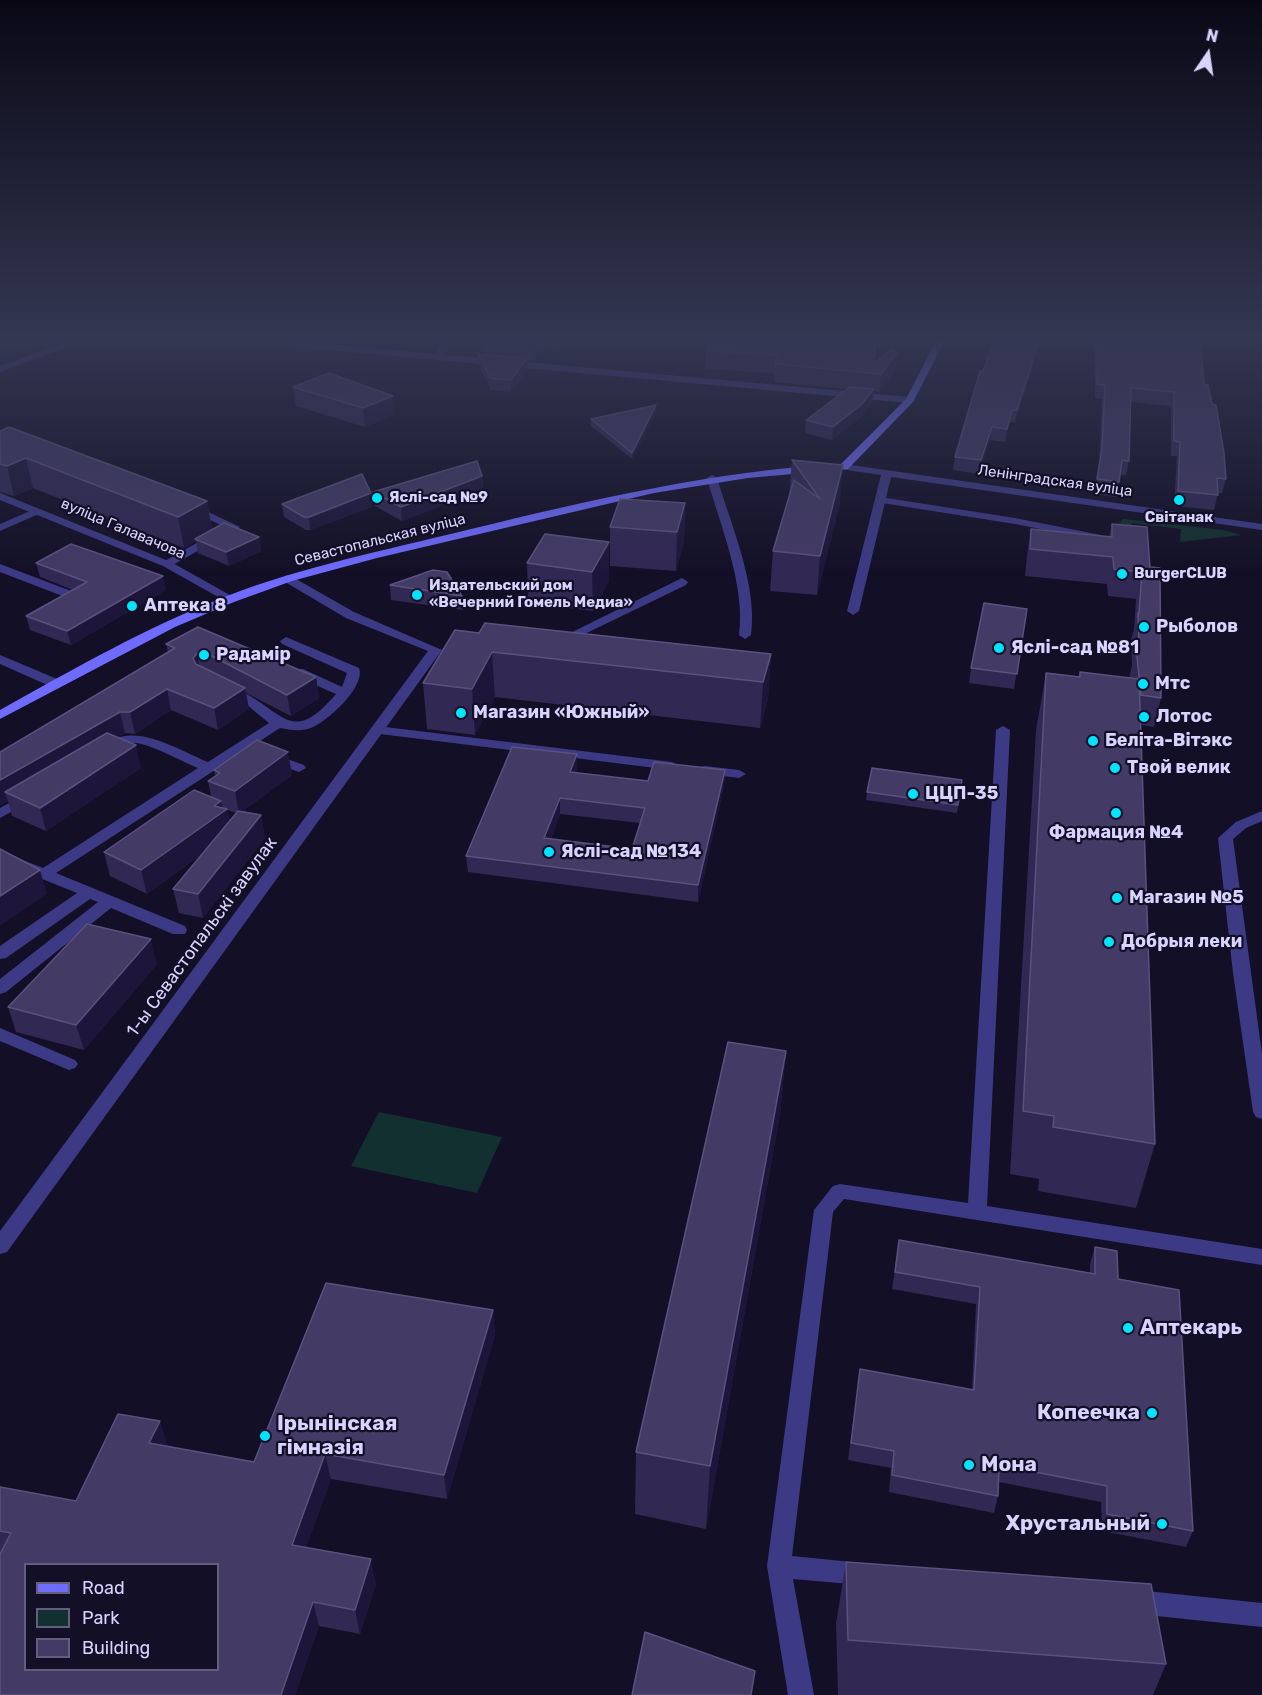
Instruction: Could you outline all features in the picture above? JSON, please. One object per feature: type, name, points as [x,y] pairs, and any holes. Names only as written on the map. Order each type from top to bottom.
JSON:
[{"type":"street","points":[[844,467],[894,416]]},
{"type":"street","name":"Ленінградская вуліца","points":[[844,467],[1262,527]]},
{"type":"street","name":"Севастопальская вуліца","points":[[0,715],[131,645],[231,599],[289,579],[642,491],[712,478],[789,468],[844,467]]},
{"type":"street","points":[[853,611],[887,472]]},
{"type":"street","points":[[712,478],[743,593],[748,618],[745,635]]},
{"type":"street","name":"вуліца Галавачова","points":[[0,496],[168,564],[231,599]]},
{"type":"street","points":[[880,500],[1015,521],[1114,541]]},
{"type":"street","points":[[168,564],[234,527],[184,505]]},
{"type":"street","points":[[2,527],[37,511]]},
{"type":"street","points":[[0,568],[75,597],[54,608]]},
{"type":"street","name":"1-ы Севастопальскі завулак","points":[[0,1246],[377,730],[441,651],[350,615],[289,579]]},
{"type":"street","points":[[550,649],[558,642],[682,582]]},
{"type":"street","points":[[215,684],[252,702],[279,723],[295,727],[317,720],[345,693],[355,676],[354,671],[286,641]]},
{"type":"street","points":[[0,659],[57,684]]},
{"type":"street","points":[[285,665],[345,693]]},
{"type":"street","points":[[44,874],[279,723]]},
{"type":"street","points":[[377,730],[739,774]]},
{"type":"street","points":[[977,1212],[1003,730]]},
{"type":"street","points":[[99,754],[119,742],[142,740],[208,768]]},
{"type":"street","points":[[242,746],[298,768]]},
{"type":"street","points":[[0,814],[40,790]]},
{"type":"street","points":[[168,794],[188,801]]},
{"type":"street","points":[[1262,815],[1241,825],[1225,838],[1241,973],[1262,1112]]},
{"type":"street","points":[[0,856],[178,930]]},
{"type":"street","points":[[0,954],[87,892]]},
{"type":"street","points":[[0,988],[110,901]]},
{"type":"street","points":[[0,1034],[69,1064]]},
{"type":"street","points":[[801,1695],[779,1566],[824,1210],[840,1191],[1262,1257]]},
{"type":"street","points":[[779,1566],[885,1577]]},
{"type":"street","points":[[1120,1600],[1262,1615]]},
{"type":"green space","points":[[1123,519],[1223,530],[1241,535],[1180,542],[1181,529],[1132,523],[1130,527],[1120,526],[1119,523]]},
{"type":"green space","points":[[379,1112],[502,1137],[477,1193],[351,1166]]},
{"type":"building","points":[[604,416],[650,416],[632,453],[591,419]]},
{"type":"building","points":[[811,416],[847,416],[833,427],[806,420]]},
{"type":"building","points":[[967,416],[1010,416],[1007,429],[992,427],[981,460],[955,457]]},
{"type":"building","points":[[1104,416],[1130,416],[1129,461],[1122,460],[1119,482],[1097,479]]},
{"type":"building","points":[[1174,416],[1218,416],[1226,479],[1217,478],[1218,495],[1178,491],[1180,442],[1174,441]]},
{"type":"building","points":[[9,427],[207,501],[178,517],[26,458],[7,466],[0,464],[0,431]]},
{"type":"building","points":[[792,460],[843,465],[820,556],[773,551],[794,480],[820,499]]},
{"type":"building","points":[[477,461],[482,476],[401,507],[373,492]]},
{"type":"building","points":[[362,474],[371,493],[309,517],[304,517],[282,504]]},
{"type":"building","points":[[620,499],[685,503],[677,532],[610,527]]},
{"type":"building","points":[[224,523],[259,537],[226,552],[195,539]]},
{"type":"building","points":[[1112,524],[1147,527],[1150,567],[1160,568],[1161,698],[1141,695],[1135,654],[1139,645],[1138,613],[1142,572],[1114,569],[1113,557],[1030,549],[1031,529],[1112,537]]},
{"type":"building","points":[[545,534],[609,542],[592,572],[527,563]]},
{"type":"building","points":[[71,544],[163,576],[67,631],[26,616],[87,582],[36,563]]},
{"type":"building","points":[[433,570],[447,572],[462,596],[390,585]]},
{"type":"building","name":"Яслі-сад №81","points":[[984,603],[1027,609],[1017,674],[971,668]]},
{"type":"building","points":[[485,623],[771,654],[763,682],[492,652],[472,689],[423,683],[455,630],[479,633]]},
{"type":"building","points":[[198,627],[316,677],[287,695],[208,654],[197,654],[193,658],[196,664],[245,688],[214,708],[167,689],[130,712],[120,712],[0,780],[0,752],[175,648],[166,644]]},
{"type":"building","points":[[1080,672],[1139,679],[1155,1144],[1053,1127],[1054,1116],[1023,1111],[1046,673],[1080,677]]},
{"type":"building","points":[[107,733],[136,745],[40,808],[5,792]]},
{"type":"building","points":[[257,740],[288,752],[235,791],[208,781],[220,773],[214,770]]},
{"type":"building","points":[[512,747],[577,754],[570,772],[648,781],[654,762],[725,770],[698,885],[466,856]],"holes":[[[560,798],[645,808],[632,849],[544,838]]]},
{"type":"building","name":"ЦЦП-35","points":[[872,768],[962,780],[958,805],[867,792]]},
{"type":"building","points":[[194,790],[221,801],[214,806],[227,809],[141,870],[104,852]]},
{"type":"building","points":[[238,811],[261,815],[198,894],[173,889]]},
{"type":"building","points":[[0,849],[40,870],[0,896]]},
{"type":"building","points":[[87,924],[151,939],[76,1025],[8,1007]]},
{"type":"building","points":[[728,1042],[786,1051],[710,1466],[636,1452]]},
{"type":"building","points":[[899,1240],[1095,1274],[1095,1247],[1117,1251],[1118,1279],[1179,1290],[1193,1531],[1107,1514],[1107,1486],[999,1465],[998,1496],[892,1475],[894,1451],[851,1443],[860,1369],[974,1390],[980,1287],[895,1272]]},
{"type":"building","name":"Ірынінская гімназія","points":[[326,1283],[493,1310],[444,1475],[325,1454],[292,1545],[371,1559],[355,1610],[313,1602],[281,1695],[0,1695],[0,1554],[11,1533],[0,1531],[0,1487],[76,1501],[118,1414],[160,1421],[149,1443],[254,1462]]},
{"type":"building","points":[[846,1562],[1151,1584],[1166,1664],[848,1640]]},
{"type":"building","points":[[645,1632],[755,1671],[751,1695],[632,1695]]},
{"type":"place","name":"Яслі-сад №9","points":[[377,498]]},
{"type":"place","name":"Світанак","points":[[1179,500]]},
{"type":"place","name":"BurgerCLUB","points":[[1122,574]]},
{"type":"place","name":"Издательский дом «Вечерний Гомель Медиа»","points":[[417,595]]},
{"type":"place","name":"Аптека 8","points":[[132,606]]},
{"type":"place","name":"Рыболов","points":[[1144,627]]},
{"type":"place","name":"Яслі-сад №81","points":[[999,648]]},
{"type":"place","name":"Радамір","points":[[204,655]]},
{"type":"place","name":"Мтс","points":[[1143,684]]},
{"type":"place","name":"Магазин «Южный»","points":[[461,713]]},
{"type":"place","name":"Лотос","points":[[1144,717]]},
{"type":"place","name":"Беліта-Вітэкс","points":[[1093,741]]},
{"type":"place","name":"Твой велик","points":[[1115,768]]},
{"type":"place","name":"ЦЦП-35","points":[[913,794]]},
{"type":"place","name":"Фармация №4","points":[[1116,813]]},
{"type":"place","name":"Яслі-сад №134","points":[[549,852]]},
{"type":"place","name":"Магазин №5","points":[[1117,898]]},
{"type":"place","name":"Добрыя леки","points":[[1109,942]]},
{"type":"place","name":"Аптекарь","points":[[1128,1328]]},
{"type":"place","name":"Копеечка","points":[[1152,1413]]},
{"type":"place","name":"Ірынінская гімназія","points":[[265,1436]]},
{"type":"place","name":"Мона","points":[[969,1465]]},
{"type":"place","name":"Хрустальный","points":[[1162,1524]]}]
